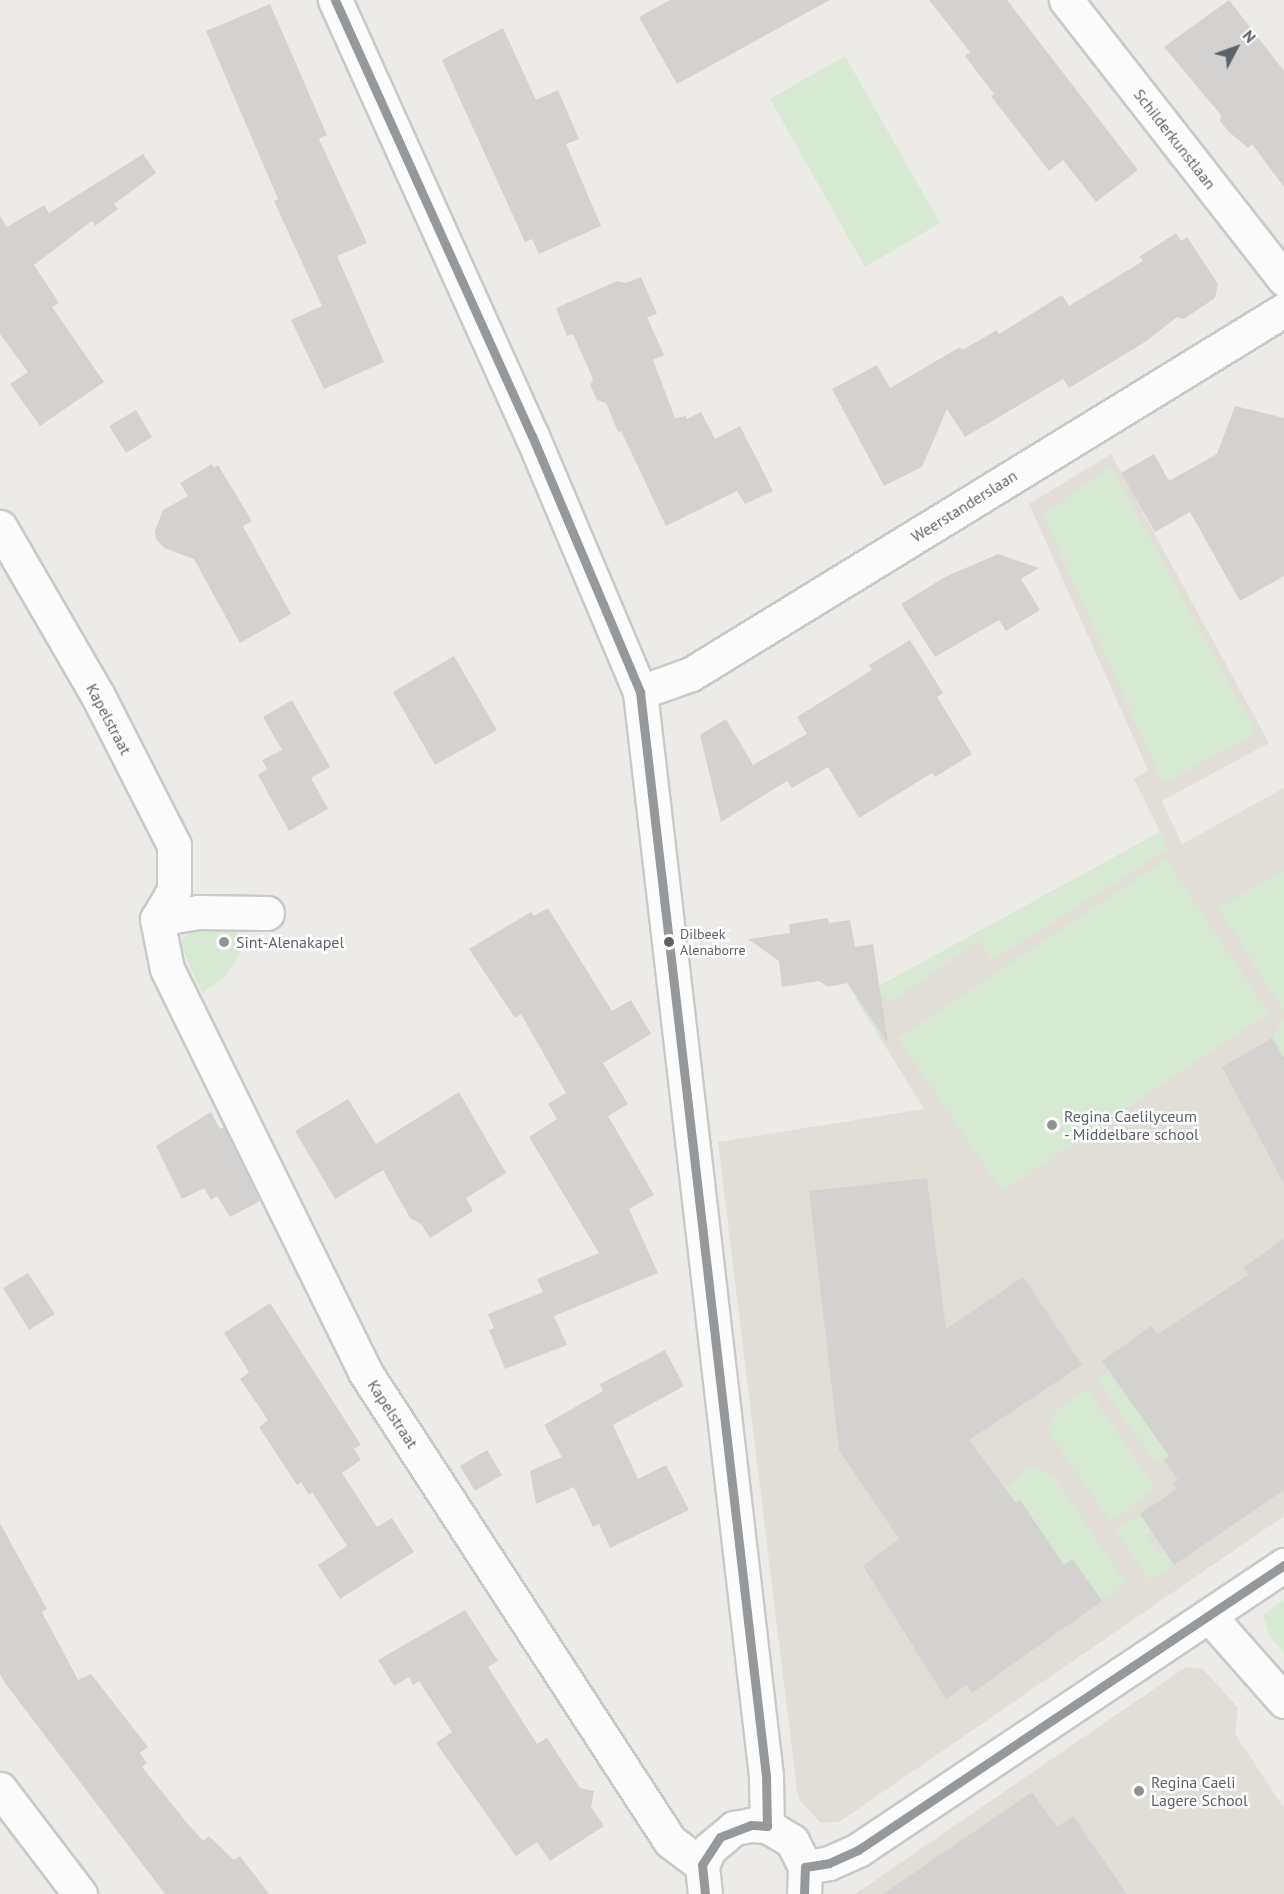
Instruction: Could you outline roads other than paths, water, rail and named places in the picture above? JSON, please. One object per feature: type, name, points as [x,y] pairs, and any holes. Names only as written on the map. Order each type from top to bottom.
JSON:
[{"type":"street","points":[[336,0],[532,436],[640,692],[766,1776],[767,1826]]},
{"type":"street","name":"Schilderkunstlaan","points":[[1066,0],[1284,279]]},
{"type":"street","name":"Weerstanderslaan","points":[[640,692],[691,674],[1284,310]]},
{"type":"street","name":"Kapelstraat","points":[[0,527],[97,694],[174,844],[174,890],[157,920],[167,969],[365,1372],[670,1841],[704,1879]]},
{"type":"street","points":[[157,920],[198,912],[267,914]]},
{"type":"street","points":[[704,1879],[709,1849],[734,1828],[767,1826],[792,1841],[805,1881],[829,1863],[858,1850],[1210,1617],[1284,1565]]},
{"type":"street","points":[[1210,1617],[1284,1701]]},
{"type":"street","points":[[0,1789],[80,1894]]},
{"type":"place","name":"Sint-Alenakapel","points":[[224,942]]},
{"type":"place","name":"Dilbeek Alenaborre","points":[[669,942]]},
{"type":"place","name":"Regina Caelilyceum - Middelbare school","points":[[1052,1125]]},
{"type":"place","name":"Regina Caeli Lagere School","points":[[1139,1791]]}]
